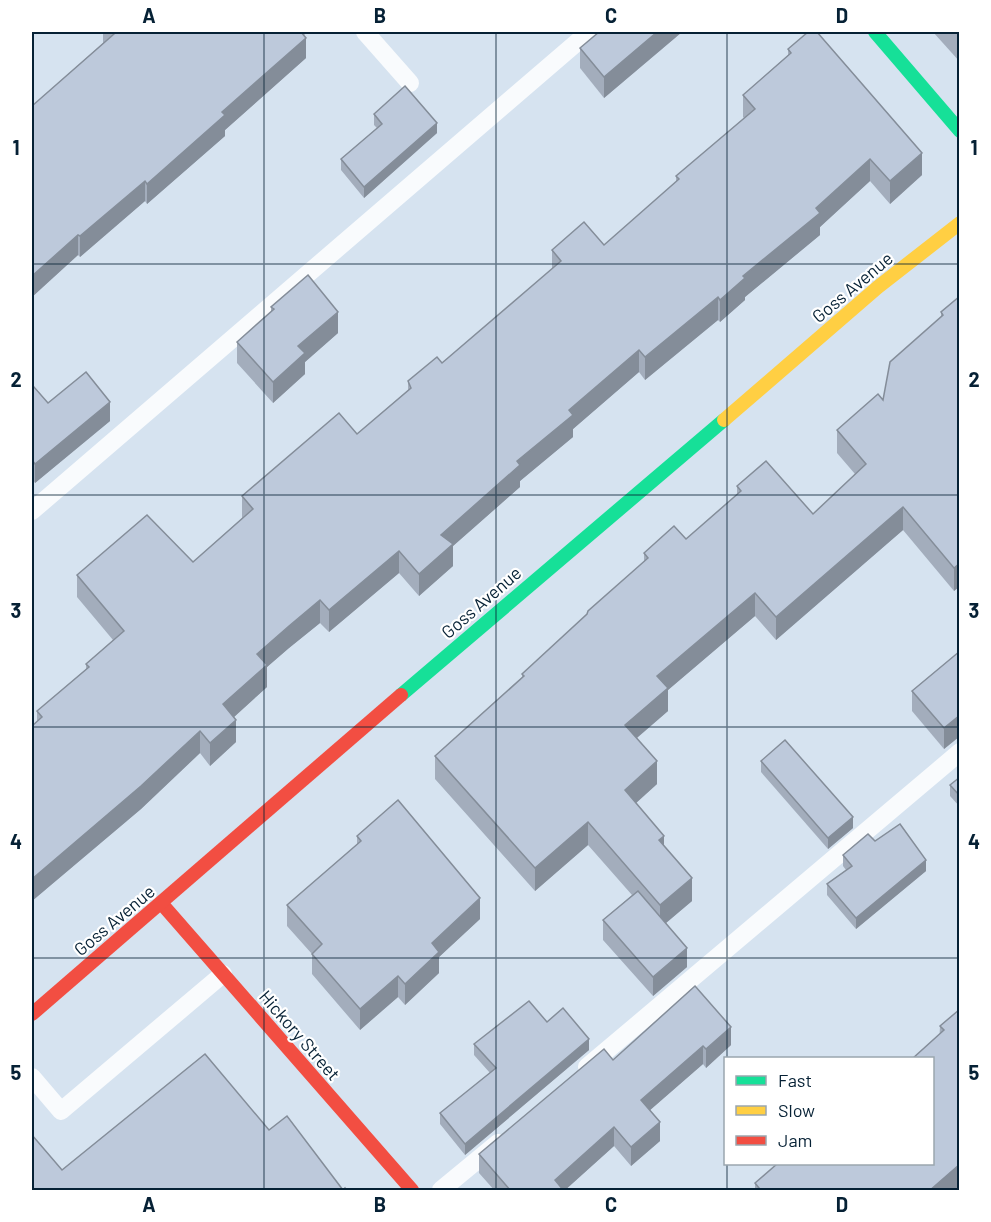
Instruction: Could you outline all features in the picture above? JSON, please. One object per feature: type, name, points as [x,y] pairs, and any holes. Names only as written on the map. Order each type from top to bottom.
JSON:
[{"type":"main road","points":[[875,32],[960,130]]},
{"type":"main road","name":"Goss Avenue","points":[[32,1014],[162,904],[603,520],[878,287],[960,223]]},
{"type":"main road","name":"Hickory Street","points":[[162,904],[412,1191]]},
{"type":"lane","points":[[365,32],[410,83]]},
{"type":"lane","points":[[32,511],[588,32]]},
{"type":"lane","points":[[569,1082],[960,752]]},
{"type":"lane","points":[[32,1077],[61,1111],[223,974]]},
{"type":"lane","points":[[441,1191],[514,1129]]},
{"type":"building","points":[[112,32],[301,32],[306,38],[222,112],[225,115],[147,184],[145,181],[32,276],[32,106],[114,34]]},
{"type":"building","points":[[599,32],[657,32],[604,77],[580,48]]},
{"type":"building","points":[[808,32],[817,32],[922,153],[890,181],[870,159],[816,208],[820,213],[743,276],[745,278],[720,300],[718,297],[645,357],[639,350],[569,410],[573,415],[517,461],[520,465],[441,535],[453,544],[419,574],[399,551],[329,610],[320,600],[257,654],[267,665],[223,704],[236,720],[210,743],[200,731],[141,786],[32,879],[32,726],[42,717],[37,711],[89,667],[86,664],[124,631],[77,575],[147,515],[193,562],[253,509],[242,496],[339,413],[357,434],[411,388],[408,381],[437,357],[442,363],[561,261],[552,250],[584,222],[604,245],[679,179],[676,176],[755,109],[743,95],[791,53],[788,49]]},
{"type":"building","points":[[405,86],[437,123],[364,187],[341,159],[382,124],[374,114]]},
{"type":"building","points":[[308,275],[338,312],[298,346],[305,353],[273,382],[237,342],[274,309],[271,307]]},
{"type":"building","points":[[960,296],[960,563],[954,568],[903,507],[776,617],[755,593],[657,676],[668,688],[625,725],[657,761],[625,790],[664,836],[659,840],[692,878],[660,905],[588,822],[535,868],[435,756],[524,676],[522,674],[588,611],[648,558],[644,553],[674,526],[686,539],[741,491],[737,486],[766,461],[813,514],[866,464],[837,430],[878,394],[883,400],[890,362],[943,315],[941,312]]},
{"type":"building","points":[[86,372],[110,402],[35,464],[32,460],[32,389],[34,387],[48,403]]},
{"type":"building","points":[[960,651],[960,715],[944,728],[912,691]]},
{"type":"building","points":[[785,740],[853,817],[828,838],[761,761]]},
{"type":"building","points":[[960,777],[960,796],[950,785]]},
{"type":"building","points":[[398,800],[480,898],[432,943],[439,952],[405,984],[398,976],[360,1009],[312,954],[322,944],[287,905],[361,841],[357,836]]},
{"type":"building","points":[[900,824],[926,860],[856,918],[827,884],[852,866],[843,855],[868,834],[875,841]]},
{"type":"building","points":[[638,891],[687,948],[653,977],[603,920]]},
{"type":"building","points":[[695,986],[731,1027],[706,1049],[703,1046],[641,1100],[660,1122],[631,1147],[614,1127],[555,1180],[564,1191],[511,1191],[479,1154],[604,1049],[613,1060]]},
{"type":"building","points":[[529,1001],[547,1022],[563,1008],[589,1039],[465,1144],[440,1113],[496,1068],[474,1044]]},
{"type":"building","points":[[960,1009],[960,1164],[929,1191],[756,1191],[759,1188],[755,1183],[776,1165],[934,1165],[934,1057],[914,1057],[944,1030],[940,1026]]},
{"type":"building","points":[[205,1054],[269,1130],[287,1116],[343,1190],[345,1188],[347,1191],[32,1191],[32,1135],[62,1170]]},
{"type":"traffic: fast","points":[[875,32],[960,131]]},
{"type":"traffic: fast","points":[[401,695],[724,420]]},
{"type":"traffic: slow","points":[[724,420],[878,287],[960,223]]},
{"type":"traffic: jam","points":[[32,1014],[401,695]]},
{"type":"traffic: jam","points":[[162,904],[412,1190]]}]
